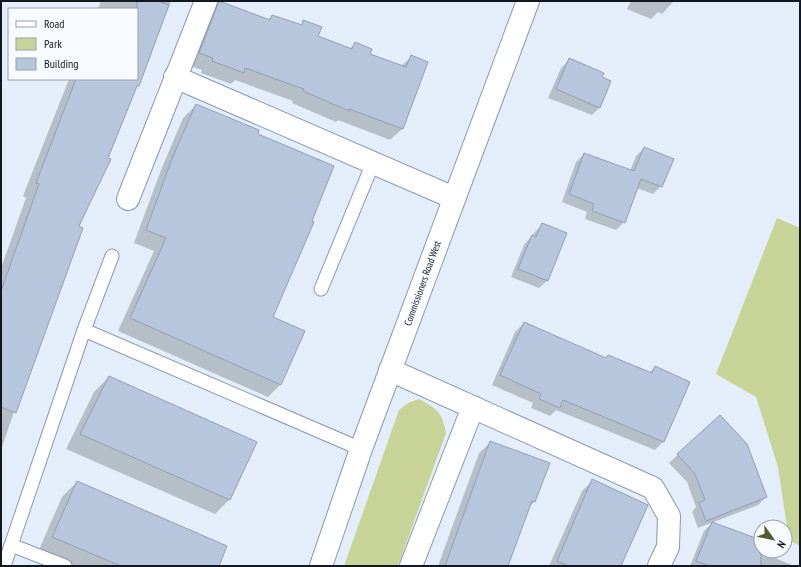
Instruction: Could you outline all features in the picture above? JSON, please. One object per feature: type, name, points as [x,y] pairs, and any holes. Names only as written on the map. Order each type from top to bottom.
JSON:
[{"type":"street","points":[[128,199],[206,1]]},
{"type":"street","name":"Commissioners Road West","points":[[321,566],[360,449],[528,1]]},
{"type":"street","points":[[175,77],[454,198]]},
{"type":"street","points":[[390,370],[653,488],[669,516],[668,547],[660,566]]},
{"type":"street","points":[[411,566],[473,407]]},
{"type":"lane","points":[[321,289],[373,164]]},
{"type":"lane","points":[[4,566],[84,330],[112,256]]},
{"type":"lane","points":[[84,330],[360,449]]},
{"type":"lane","points":[[11,545],[65,566]]},
{"type":"green space","points":[[777,218],[800,228],[800,546],[793,542],[793,519],[786,519],[778,467],[756,397],[716,374]]},
{"type":"green space","points":[[419,399],[438,412],[443,420],[446,433],[398,566],[344,566],[399,410],[408,403]]},
{"type":"building","points":[[137,1],[158,1],[169,5],[139,86],[137,86],[108,158],[111,159],[79,226],[83,228],[16,413],[1,407],[1,291],[39,184],[36,183],[76,80],[138,80]]},
{"type":"building","points":[[219,1],[270,20],[272,15],[302,25],[303,20],[322,27],[318,36],[352,49],[355,42],[372,49],[370,54],[406,67],[411,55],[428,62],[403,129],[349,109],[349,111],[303,91],[304,89],[245,68],[244,73],[212,61],[213,58],[199,53]]},
{"type":"building","points":[[569,58],[604,73],[602,77],[611,81],[600,108],[556,89]]},
{"type":"building","points":[[196,104],[259,130],[258,134],[334,166],[312,221],[314,222],[273,317],[305,331],[281,385],[130,318],[166,238],[146,230],[173,156]]},
{"type":"building","points":[[644,147],[674,159],[662,187],[641,179],[625,223],[592,211],[594,204],[569,194],[584,153],[634,171]]},
{"type":"building","points":[[542,223],[567,233],[548,281],[518,269],[532,235],[536,237]]},
{"type":"building","points":[[524,322],[606,358],[608,355],[652,373],[655,366],[690,382],[664,442],[563,400],[560,408],[539,399],[541,394],[500,375]]},
{"type":"building","points":[[109,376],[257,442],[230,500],[80,434]]},
{"type":"building","points":[[720,415],[747,444],[767,497],[706,521],[699,503],[705,500],[695,474],[677,454]]},
{"type":"building","points":[[490,441],[550,463],[535,502],[532,501],[508,566],[445,566]]},
{"type":"building","points":[[592,479],[648,505],[621,566],[568,566],[557,561]]},
{"type":"building","points":[[77,481],[227,546],[219,566],[121,566],[52,537]]},
{"type":"building","points":[[712,522],[753,537],[753,559],[761,559],[761,566],[710,566],[696,561]]}]
